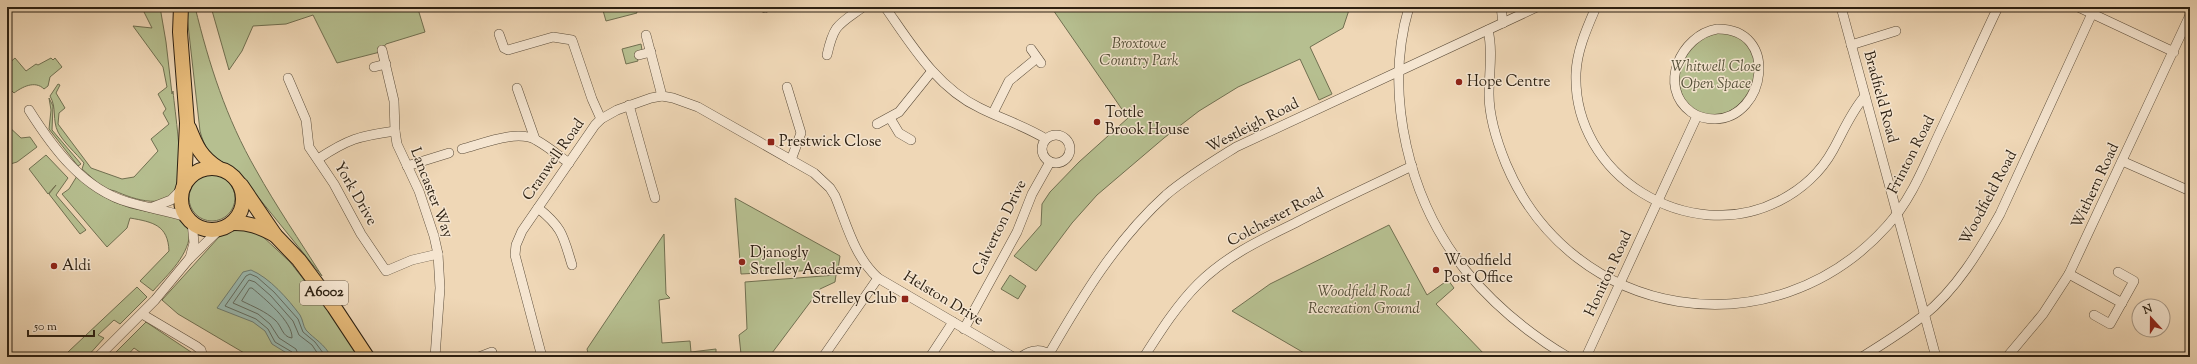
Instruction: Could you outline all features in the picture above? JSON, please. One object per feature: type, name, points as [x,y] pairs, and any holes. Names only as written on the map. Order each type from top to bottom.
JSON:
[{"type":"main road","name":"A6002","points":[[173,7],[180,32]]},
{"type":"main road","name":"A6002","points":[[180,7],[180,32],[187,123],[182,205],[190,220],[205,229],[244,223],[259,227],[275,235]]},
{"type":"main road","name":"A6002","points":[[187,123],[198,150],[206,160],[218,168],[230,172],[241,185],[275,235],[303,266],[334,307],[366,357]]},
{"type":"main road","points":[[183,188],[190,176],[198,171],[210,167],[218,168]]},
{"type":"main road","points":[[226,226],[238,217],[243,203],[241,185]]},
{"type":"street","points":[[827,55],[830,38],[836,26],[862,7]]},
{"type":"street","points":[[885,7],[932,71],[963,98],[1046,138],[1059,135],[1066,140],[1070,148],[1067,157],[1064,160],[1057,163],[1050,162],[1042,151],[1046,138]]},
{"type":"street","points":[[1408,7],[1399,72],[1402,116],[1412,166],[1433,218],[1466,271],[1508,314],[1540,340],[1568,357]]},
{"type":"street","points":[[1501,7],[1503,23]]},
{"type":"street","name":"Westleigh Road","points":[[1050,356],[1082,297],[1117,247],[1166,195],[1209,164],[1236,147],[1537,7]]},
{"type":"street","points":[[1596,7],[1580,50],[1576,73],[1577,93],[1582,115],[1596,147],[1610,167],[1639,193],[1658,203],[1687,212],[1712,216],[1744,214],[1778,202],[1803,185],[1823,165],[1857,105],[1865,96]]},
{"type":"street","name":"Bradfield Road","points":[[1841,7],[1936,357]]},
{"type":"street","name":"Frinton Road","points":[[1488,30],[1491,112],[1501,152],[1515,183],[1531,209],[1563,246],[1586,265],[1620,284],[1663,299],[1698,305],[1738,304],[1778,296],[1819,280],[1850,260],[1889,225],[1918,180],[1998,7]]},
{"type":"street","points":[[2078,7],[2094,10],[2174,52]]},
{"type":"street","name":"Woodfield Road","points":[[1862,357],[1925,315],[1956,282],[1986,240],[2000,214],[2094,10]]},
{"type":"street","name":"Withern Road","points":[[2007,357],[2043,314],[2069,274],[2190,15]]},
{"type":"street","points":[[1728,29],[1737,31],[1751,42],[1756,49],[1760,70],[1753,92],[1744,106],[1730,117],[1710,119],[1697,116],[1683,103],[1677,94],[1675,80],[1679,60],[1690,42],[1707,30],[1728,29]]},
{"type":"street","points":[[1851,45],[1896,31]]},
{"type":"street","points":[[499,34],[504,48],[508,50],[554,36],[572,40],[592,99],[601,119]]},
{"type":"street","points":[[646,35],[662,96]]},
{"type":"street","points":[[993,113],[1009,81],[1039,60],[1031,48]]},
{"type":"street","name":"Lancaster Way","points":[[382,50],[394,101],[394,131],[397,144],[426,213],[438,254],[440,288],[435,357]]},
{"type":"street","points":[[639,55],[651,52]]},
{"type":"street","points":[[374,67],[386,64]]},
{"type":"street","points":[[877,124],[890,118],[910,100],[918,86],[932,71]]},
{"type":"street","name":"York Drive","points":[[288,78],[306,120],[310,147],[361,234],[386,270],[412,260],[438,254]]},
{"type":"street","points":[[518,88],[535,139]]},
{"type":"street","points":[[787,94],[801,133],[791,160]]},
{"type":"street","name":"Cranwell Road","points":[[542,357],[515,255],[516,245],[522,231],[601,119],[629,105],[662,96],[686,102],[702,109],[814,173],[830,188],[862,261]]},
{"type":"street","points":[[629,105],[655,198]]},
{"type":"street","points":[[29,110],[50,142],[65,160],[90,183],[123,200],[153,207],[190,220],[194,242],[189,259]]},
{"type":"street","name":"Honiton Road","points":[[1586,357],[1697,116]]},
{"type":"street","points":[[890,118],[899,133],[911,140]]},
{"type":"street","points":[[318,159],[353,138],[394,131]]},
{"type":"street","points":[[462,149],[505,138],[526,136],[535,139],[569,163]]},
{"type":"street","points":[[407,166],[449,153]]},
{"type":"street","points":[[2122,161],[2190,191]]},
{"type":"street","name":"Calverton Drive","points":[[964,329],[1017,232],[1030,199],[1050,162]]},
{"type":"street","name":"Colchester Road","points":[[1144,357],[1178,307],[1198,284],[1228,259],[1246,247],[1412,166]]},
{"type":"street","points":[[153,207],[171,200],[183,188]]},
{"type":"street","points":[[538,208],[553,220],[563,234],[572,265]]},
{"type":"street","points":[[98,357],[142,314],[189,259],[226,226]]},
{"type":"street","name":"Helston Drive","points":[[862,261],[878,278],[1012,357]]},
{"type":"street","points":[[2094,315],[2110,324],[2122,303],[2134,281],[2118,272]]},
{"type":"street","points":[[2069,274],[2122,303]]},
{"type":"street","points":[[823,357],[878,278]]},
{"type":"street","points":[[142,314],[196,346],[201,350],[203,357]]},
{"type":"street","points":[[930,357],[953,322]]},
{"type":"street","points":[[1022,357],[1035,350],[1050,356]]},
{"type":"street","points":[[479,357],[492,352]]},
{"type":"green space","points":[[147,7],[160,7],[172,94],[173,91],[180,163],[178,183],[174,192],[168,198],[160,201],[141,200],[104,188],[82,169],[84,163],[67,144],[56,128],[53,105],[50,96],[58,84],[60,85],[56,93],[65,108],[59,113],[58,124],[91,168],[122,179],[134,177],[158,151],[151,139],[169,124],[163,113],[166,109],[158,94],[167,87],[163,67],[133,26],[152,28],[144,12]]},
{"type":"green space","points":[[186,7],[195,7],[206,49],[227,111],[245,150],[272,197],[322,276],[241,176],[211,154],[203,141],[200,131]]},
{"type":"green space","points":[[211,7],[432,7],[418,9],[425,32],[386,44],[380,52],[337,63],[313,15],[286,24],[253,26],[242,51],[229,70]]},
{"type":"green space","points":[[602,7],[635,7],[637,13],[606,21]]},
{"type":"green space","name":"Broxtowe Country Park","points":[[1051,7],[1350,7],[1343,28],[1310,47],[1332,94],[1319,100],[1300,59],[1238,87],[1199,111],[1164,138],[1097,195],[1072,223],[1036,271],[1014,256],[1041,225],[1042,204],[1050,192],[1079,162],[1128,118]]},
{"type":"green space","name":"Whitwell Close Open Space","points":[[1719,32],[1733,34],[1740,37],[1751,52],[1755,68],[1752,84],[1744,99],[1732,110],[1718,115],[1703,114],[1688,104],[1683,97],[1679,79],[1680,69],[1687,51],[1692,44],[1701,38]]},
{"type":"green space","points":[[641,44],[642,50],[636,53],[638,61],[626,64],[622,49]]},
{"type":"green space","points":[[15,58],[26,71],[36,64],[38,65],[51,58],[53,60],[55,58],[62,67],[50,77],[48,86],[44,89],[37,85],[29,85],[14,93],[7,86],[7,65]]},
{"type":"green space","points":[[49,98],[53,106],[52,130],[81,164],[78,166],[49,129],[51,110]]},
{"type":"green space","points":[[7,125],[21,138],[30,137],[37,147],[17,162],[7,165]]},
{"type":"green space","points":[[46,155],[68,178],[56,195],[86,230],[80,234],[49,194],[56,185],[48,194],[29,169]]},
{"type":"green space","points":[[212,175],[225,179],[231,185],[235,198],[231,211],[225,217],[212,221],[199,217],[193,211],[189,198],[193,185],[199,179]]},
{"type":"green space","points":[[77,176],[101,195],[114,202],[131,208],[178,218],[190,230],[189,239],[182,256],[177,264],[153,291],[140,281],[169,251],[166,235],[158,226],[152,223],[130,218],[127,228],[107,247],[62,194],[69,189]]},
{"type":"green space","points":[[735,198],[840,256],[838,269],[741,274]]},
{"type":"green space","name":"Woodfield Road Recreation Ground","points":[[1389,225],[1427,295],[1448,280],[1454,288],[1436,304],[1487,357],[1311,357],[1232,311],[1270,284]]},
{"type":"green space","points":[[245,230],[260,234],[290,262],[336,321],[360,357],[251,357],[178,314],[162,300],[219,237],[230,231]]},
{"type":"green space","points":[[664,234],[666,294],[670,298],[659,300],[662,343],[690,341],[691,352],[716,349],[716,353],[713,357],[589,357],[587,349]]},
{"type":"green space","points":[[836,275],[835,282],[820,289],[769,357],[739,357],[741,354],[739,335],[747,329],[745,282]]},
{"type":"green space","points":[[1010,275],[1026,286],[1018,299],[1001,289]]},
{"type":"green space","points":[[137,287],[147,297],[120,324],[114,320],[98,335],[104,338],[87,357],[73,357],[68,352]]},
{"type":"green space","points":[[146,322],[191,352],[195,357],[147,357],[134,348],[126,357],[111,357]]},
{"type":"water","points":[[251,270],[265,278],[284,296],[300,315],[306,330],[323,345],[331,357],[293,357],[272,344],[265,331],[253,322],[217,308],[243,272]]},
{"type":"place","name":"Hope Centre","points":[[1459,82]]},
{"type":"place","name":"Tottle Brook House","points":[[1097,122]]},
{"type":"place","name":"Prestwick Close","points":[[771,142]]},
{"type":"place","name":"Djanogly Strelley Academy","points":[[742,262]]},
{"type":"place","name":"Aldi","points":[[54,266]]},
{"type":"place","name":"Woodfield Post Office","points":[[1436,270]]},
{"type":"place","name":"Strelley Club","points":[[905,299]]}]
